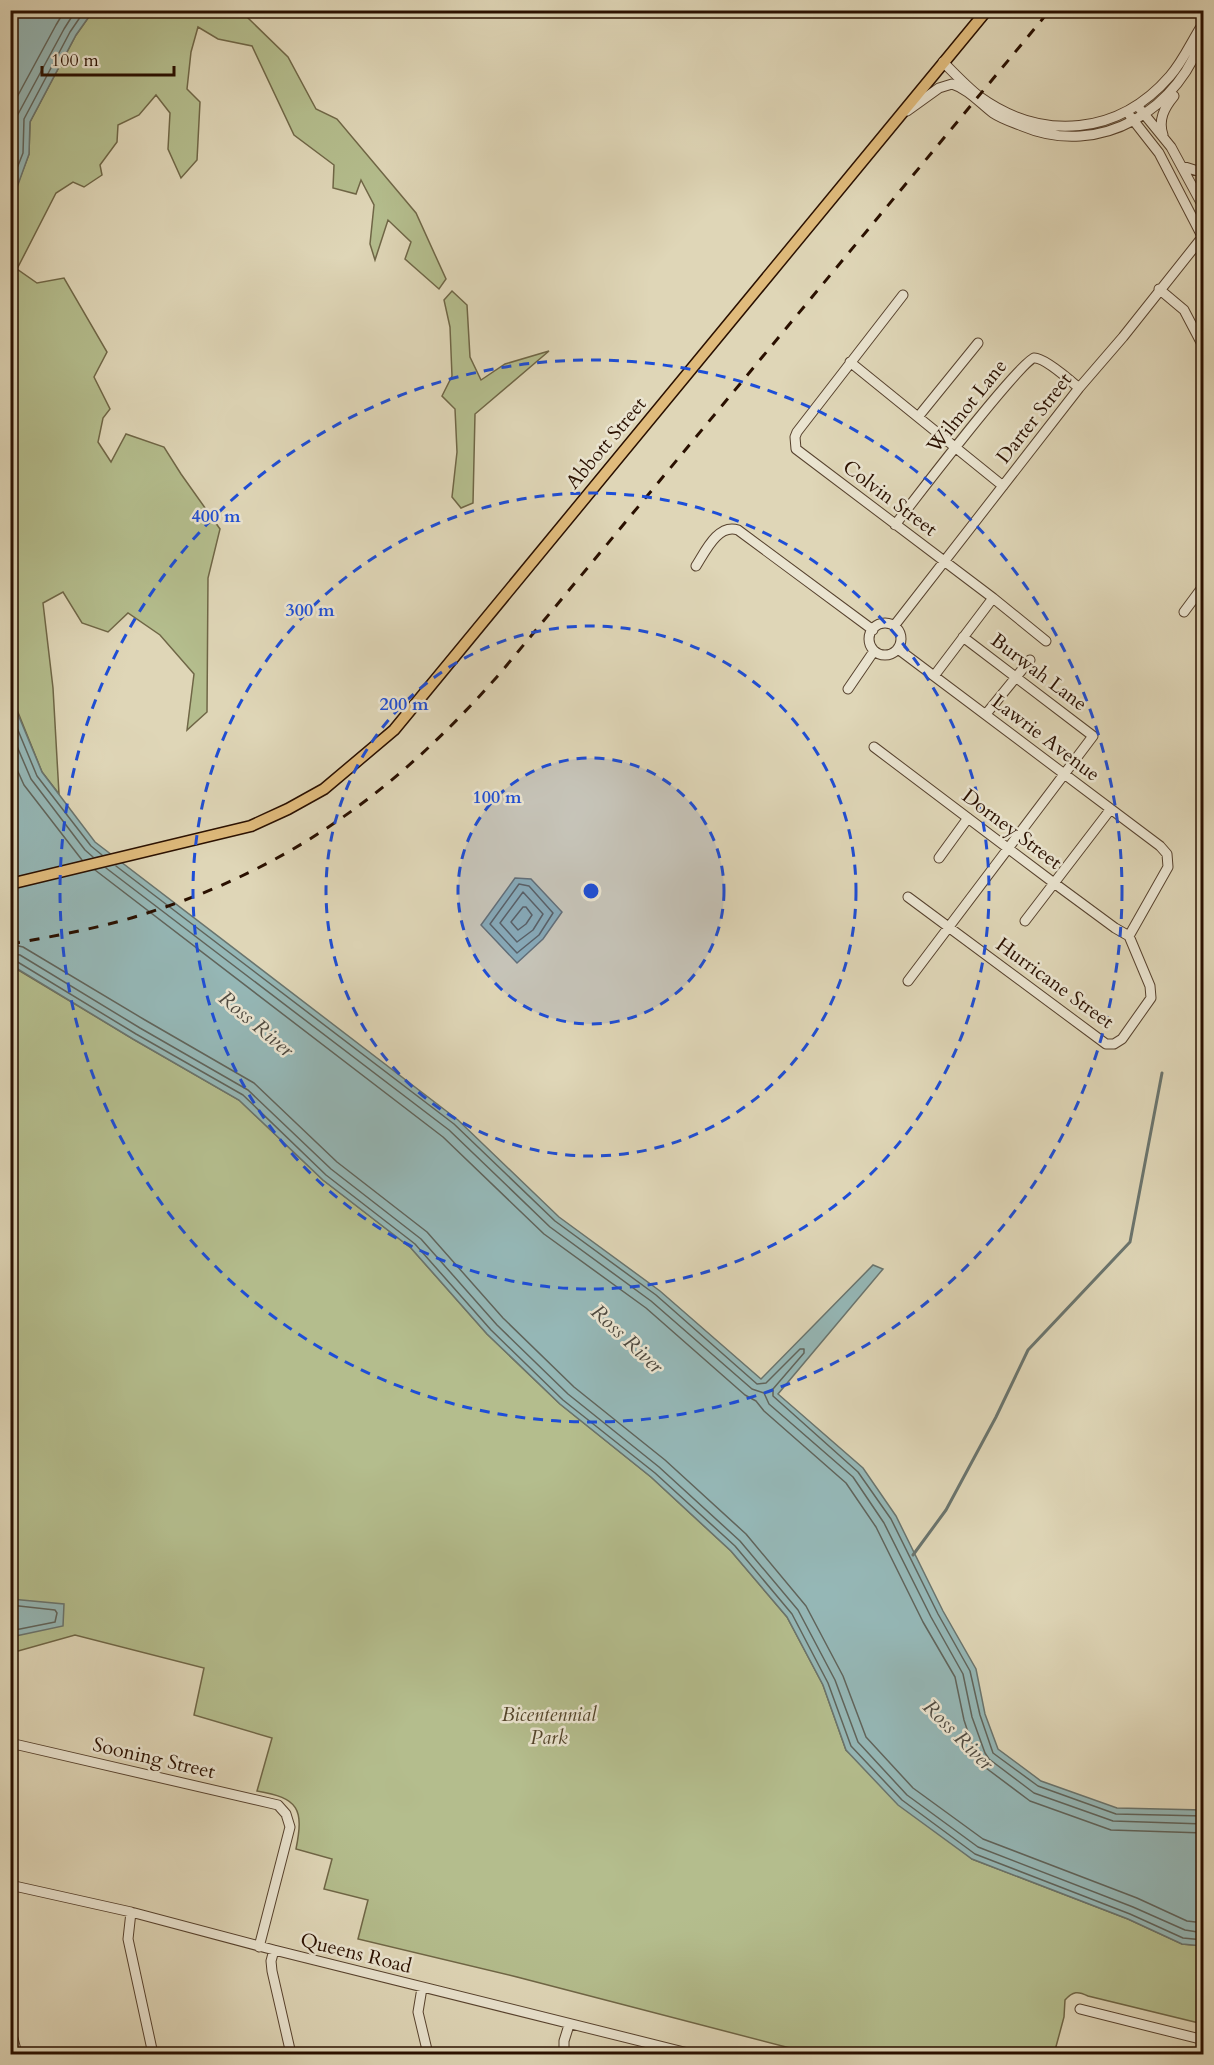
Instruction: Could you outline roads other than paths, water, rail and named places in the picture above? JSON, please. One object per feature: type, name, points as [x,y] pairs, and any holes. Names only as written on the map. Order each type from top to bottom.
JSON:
[{"type":"main road","name":"Abbott Street","points":[[10,884],[250,826],[315,794],[362,759],[394,730],[514,582],[904,114],[943,62],[987,10]]},
{"type":"street","points":[[943,62],[985,100],[1031,122],[1058,127],[1079,126],[1101,122],[1126,112],[1156,91],[1174,71],[1203,22]]},
{"type":"street","points":[[1163,136],[1160,122],[1162,113],[1189,77],[1203,31]]},
{"type":"street","points":[[904,114],[939,88],[952,84],[959,86],[1001,117],[1032,130],[1068,136],[1094,134],[1114,129],[1134,120],[1156,106],[1173,90],[1194,58]]},
{"type":"street","points":[[1136,105],[1163,136],[1182,166],[1203,208]]},
{"type":"street","points":[[1126,112],[1159,153],[1203,237]]},
{"type":"street","points":[[1182,166],[1203,173]]},
{"type":"street","name":"Darter Street","points":[[894,626],[1079,388],[1203,237]]},
{"type":"street","points":[[1159,289],[1184,310],[1203,348]]},
{"type":"street","name":"Colvin Street","points":[[903,295],[796,432],[795,443],[801,454],[993,598],[1046,641]]},
{"type":"street","points":[[918,417],[978,343]]},
{"type":"street","name":"Wilmot Lane","points":[[895,525],[1029,359],[1035,357],[1043,360],[1079,388]]},
{"type":"street","points":[[850,362],[1003,486]]},
{"type":"street","points":[[696,566],[720,533],[728,529],[738,530],[873,630]]},
{"type":"street","points":[[1184,612],[1203,585]]},
{"type":"street","points":[[934,676],[993,598]]},
{"type":"street","points":[[884,624],[894,626],[901,640],[898,649],[889,655],[874,651],[870,642],[873,630],[884,624]]},
{"type":"street","name":"Burwah Lane","points":[[963,637],[1093,736],[1064,774]]},
{"type":"street","name":"Lawrie Avenue","points":[[898,649],[1160,846],[1169,862],[1166,872],[1130,936]]},
{"type":"street","points":[[848,689],[874,651]]},
{"type":"street","points":[[986,714],[1030,660]]},
{"type":"street","name":"Dorney Street","points":[[874,747],[1054,883],[1115,928],[1130,936]]},
{"type":"street","points":[[908,981],[1064,774]]},
{"type":"street","points":[[1025,921],[1110,810]]},
{"type":"street","points":[[939,858],[968,818]]},
{"type":"street","points":[[908,897],[948,927]]},
{"type":"street","name":"Hurricane Street","points":[[948,927],[1100,1041],[1110,1045],[1122,1039],[1150,998],[1150,986],[1130,936]]},
{"type":"street","name":"Sooning Street","points":[[10,1743],[278,1805],[286,1814],[290,1827],[259,1947]]},
{"type":"street","name":"Queens Road","points":[[10,1885],[130,1912],[259,1947],[692,2055]]},
{"type":"street","points":[[130,1912],[128,1939],[153,2055]]},
{"type":"street","points":[[274,1950],[271,1961],[272,1971],[291,2055]]},
{"type":"street","points":[[422,1988],[418,2012],[428,2055]]},
{"type":"street","points":[[1080,2009],[1203,2040]]},
{"type":"street","points":[[564,2055],[564,2041],[569,2025]]},
{"type":"street","points":[[10,2027],[17,2055]]},
{"type":"water","points":[[11,10],[93,11],[76,35],[30,122],[29,154],[11,204]]},
{"type":"water","name":"Ross River","points":[[10,695],[42,772],[95,842],[458,1120],[559,1217],[660,1291],[761,1379],[873,1265],[883,1269],[778,1394],[863,1468],[896,1516],[943,1611],[976,1669],[985,1714],[998,1749],[1041,1781],[1117,1808],[1203,1810],[1203,1946],[1182,1944],[1128,1919],[972,1859],[898,1805],[846,1750],[823,1685],[787,1617],[731,1551],[651,1477],[560,1404],[487,1334],[411,1248],[323,1180],[239,1100],[11,965]]},
{"type":"water","points":[[515,878],[531,879],[562,912],[543,939],[517,963],[481,925]]},
{"type":"water","points":[[11,1599],[64,1604],[63,1626],[11,1637]]},
{"type":"waterway","points":[[913,1555],[946,1510],[996,1417],[1028,1350],[1130,1242],[1162,1073]]},
{"type":"railway","points":[[10,944],[128,919],[198,895],[248,873],[341,819],[383,787],[424,751],[464,713],[502,671],[1050,10]]},
{"type":"park label","name":"Bicentennial Park","points":[[549,1726]]}]
